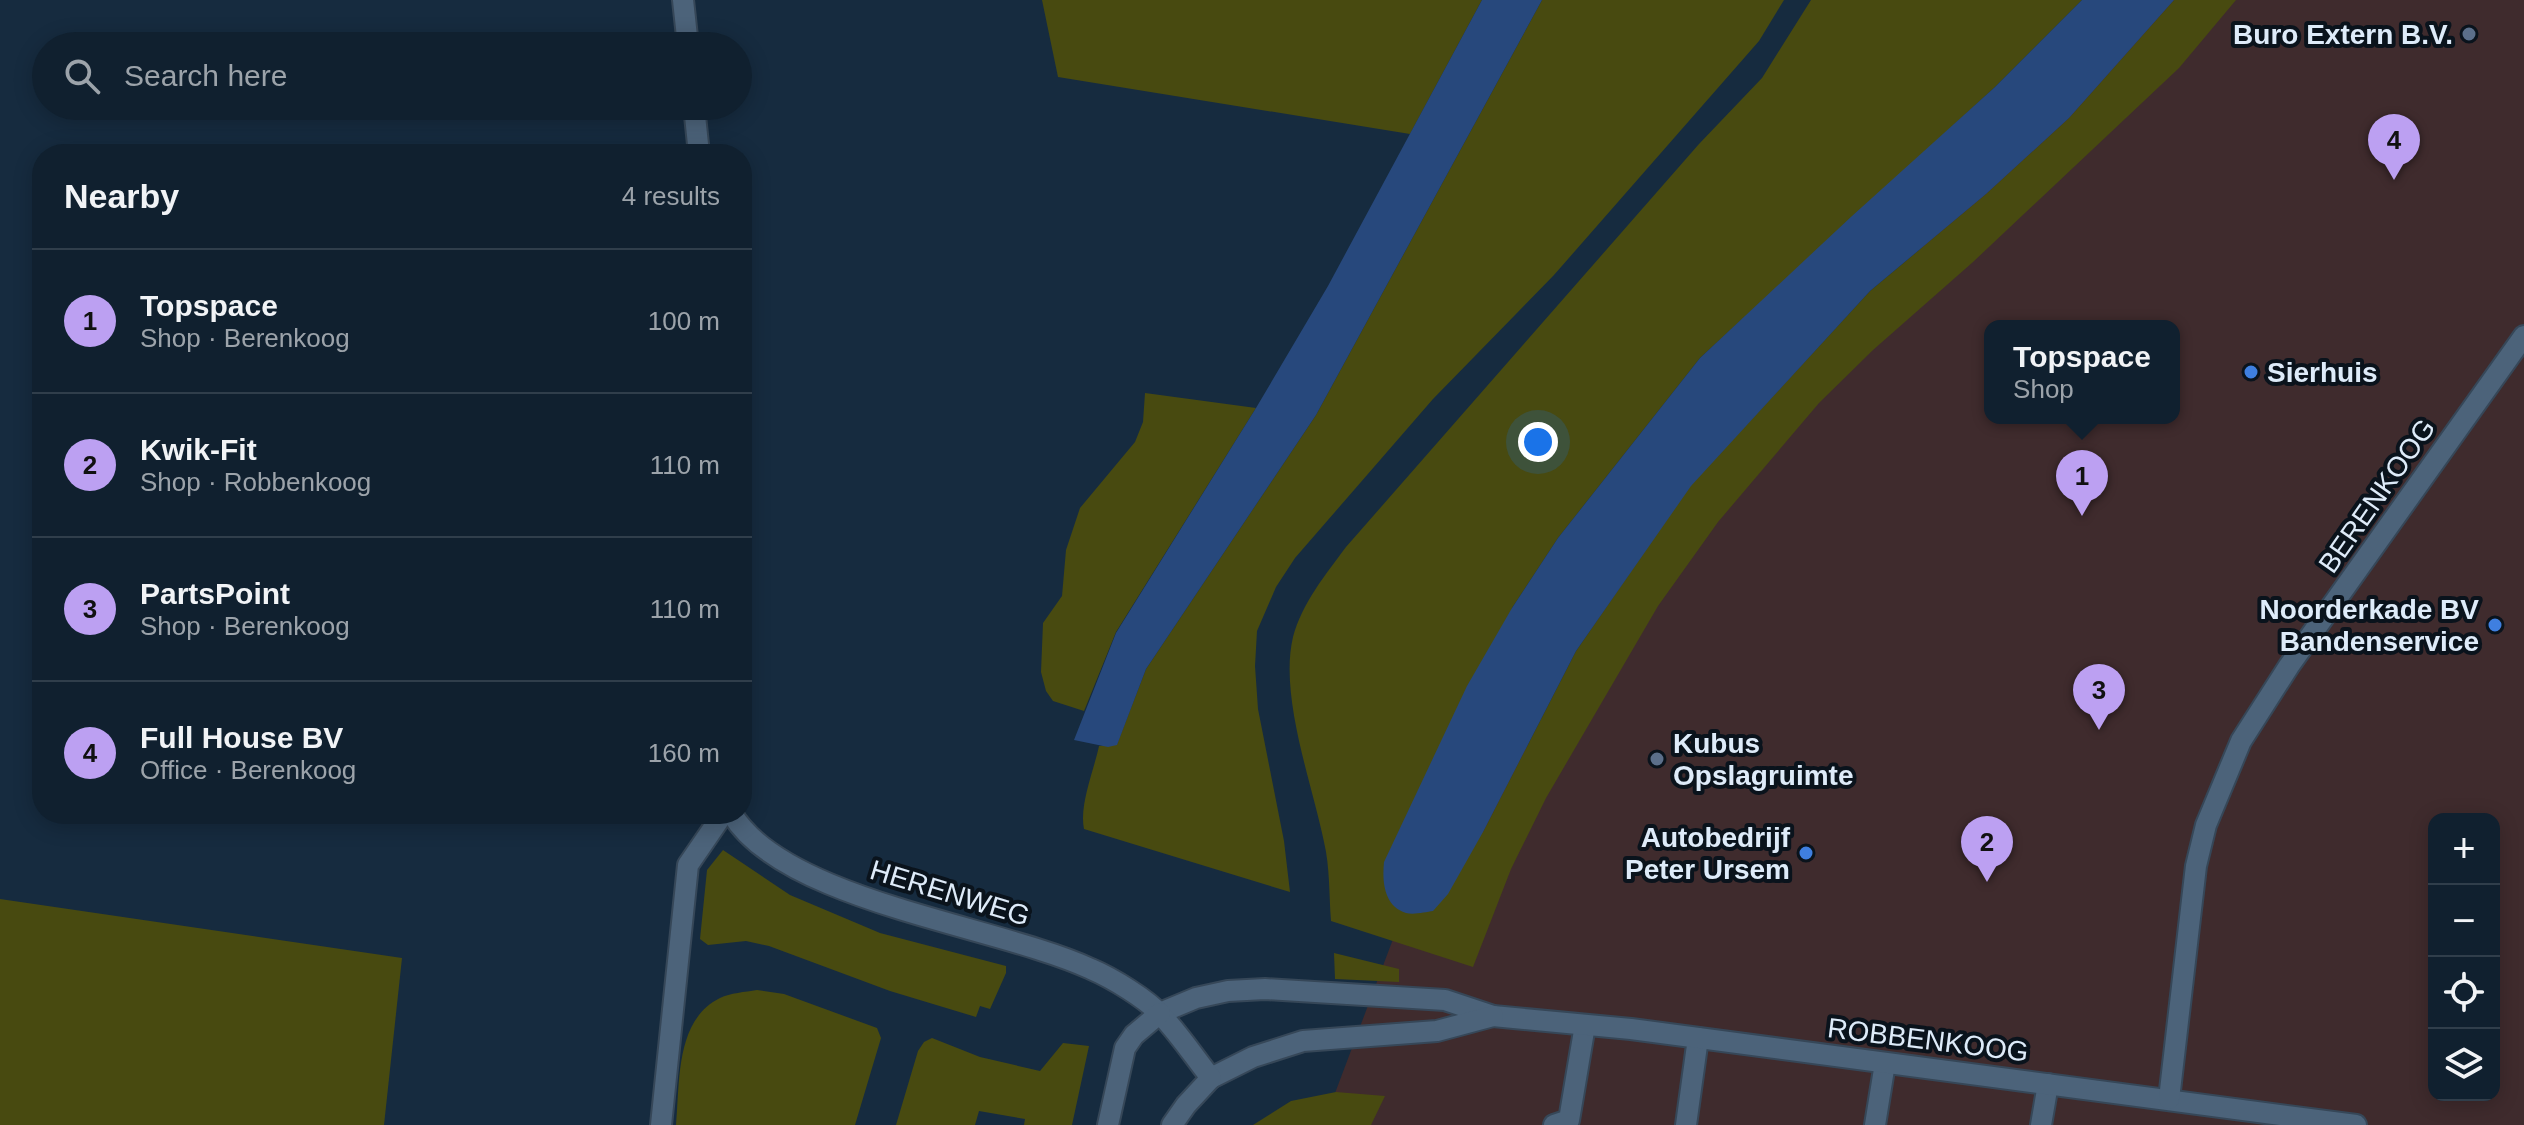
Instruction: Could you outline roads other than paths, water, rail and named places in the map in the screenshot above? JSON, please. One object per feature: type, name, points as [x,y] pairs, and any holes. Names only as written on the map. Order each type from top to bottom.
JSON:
[{"type":"street","points":[[683,0],[686,32]]},
{"type":"street","points":[[695,120],[698,144]]},
{"type":"street","name":"BERENKOOG","points":[[2169,1099],[2196,866],[2206,825],[2241,741],[2289,666],[2524,336]]},
{"type":"street","points":[[661,1125],[688,865],[716,824]]},
{"type":"street","name":"HERENWEG","points":[[738,824],[765,850],[859,896],[1025,944],[1092,969],[1160,1013],[1211,1078]]},
{"type":"street","name":"ROBBENKOOG","points":[[1160,1013],[1196,998],[1228,991],[1265,989],[1445,1000],[1493,1016],[1698,1038],[2356,1125]]},
{"type":"street","points":[[1108,1125],[1125,1048],[1134,1035],[1160,1013]]},
{"type":"street","name":"ROBBENKOOG","points":[[1211,1078],[1253,1057],[1303,1041],[1437,1031],[1493,1016]]},
{"type":"street","points":[[1554,1125],[1569,1120],[1585,1025]]},
{"type":"street","points":[[1686,1125],[1698,1038]]},
{"type":"street","points":[[1875,1125],[1885,1063]]},
{"type":"street","points":[[1172,1125],[1211,1078]]},
{"type":"street","points":[[2041,1125],[2048,1084]]},
{"type":"water","points":[[1482,0],[1542,0],[1316,415],[1146,669],[1117,745],[1108,747],[1074,740],[1116,633],[1328,286]]},
{"type":"water","points":[[2082,0],[2174,0],[2069,118],[1986,194],[1870,291],[1691,486],[1576,651],[1448,894],[1433,911],[1413,914],[1399,910],[1386,892],[1384,862],[1467,686],[1512,608],[1558,538],[1700,358],[1995,87]]},
{"type":"place","name":"Buro Extern B.V.","points":[[2469,34]]},
{"type":"place","name":"Full House BV","points":[[2394,180]]},
{"type":"place","name":"Sierhuis","points":[[2251,372]]},
{"type":"place","name":"Topspace","points":[[2082,516]]},
{"type":"place","name":"Noorderkade BV Bandenservice","points":[[2495,625]]},
{"type":"place","name":"PartsPoint","points":[[2099,730]]},
{"type":"place","name":"Kubus Opslagruimte","points":[[1657,759]]},
{"type":"place","name":"Autobedrijf Peter Ursem","points":[[1806,853]]},
{"type":"place","name":"Kwik-Fit","points":[[1987,882]]}]
